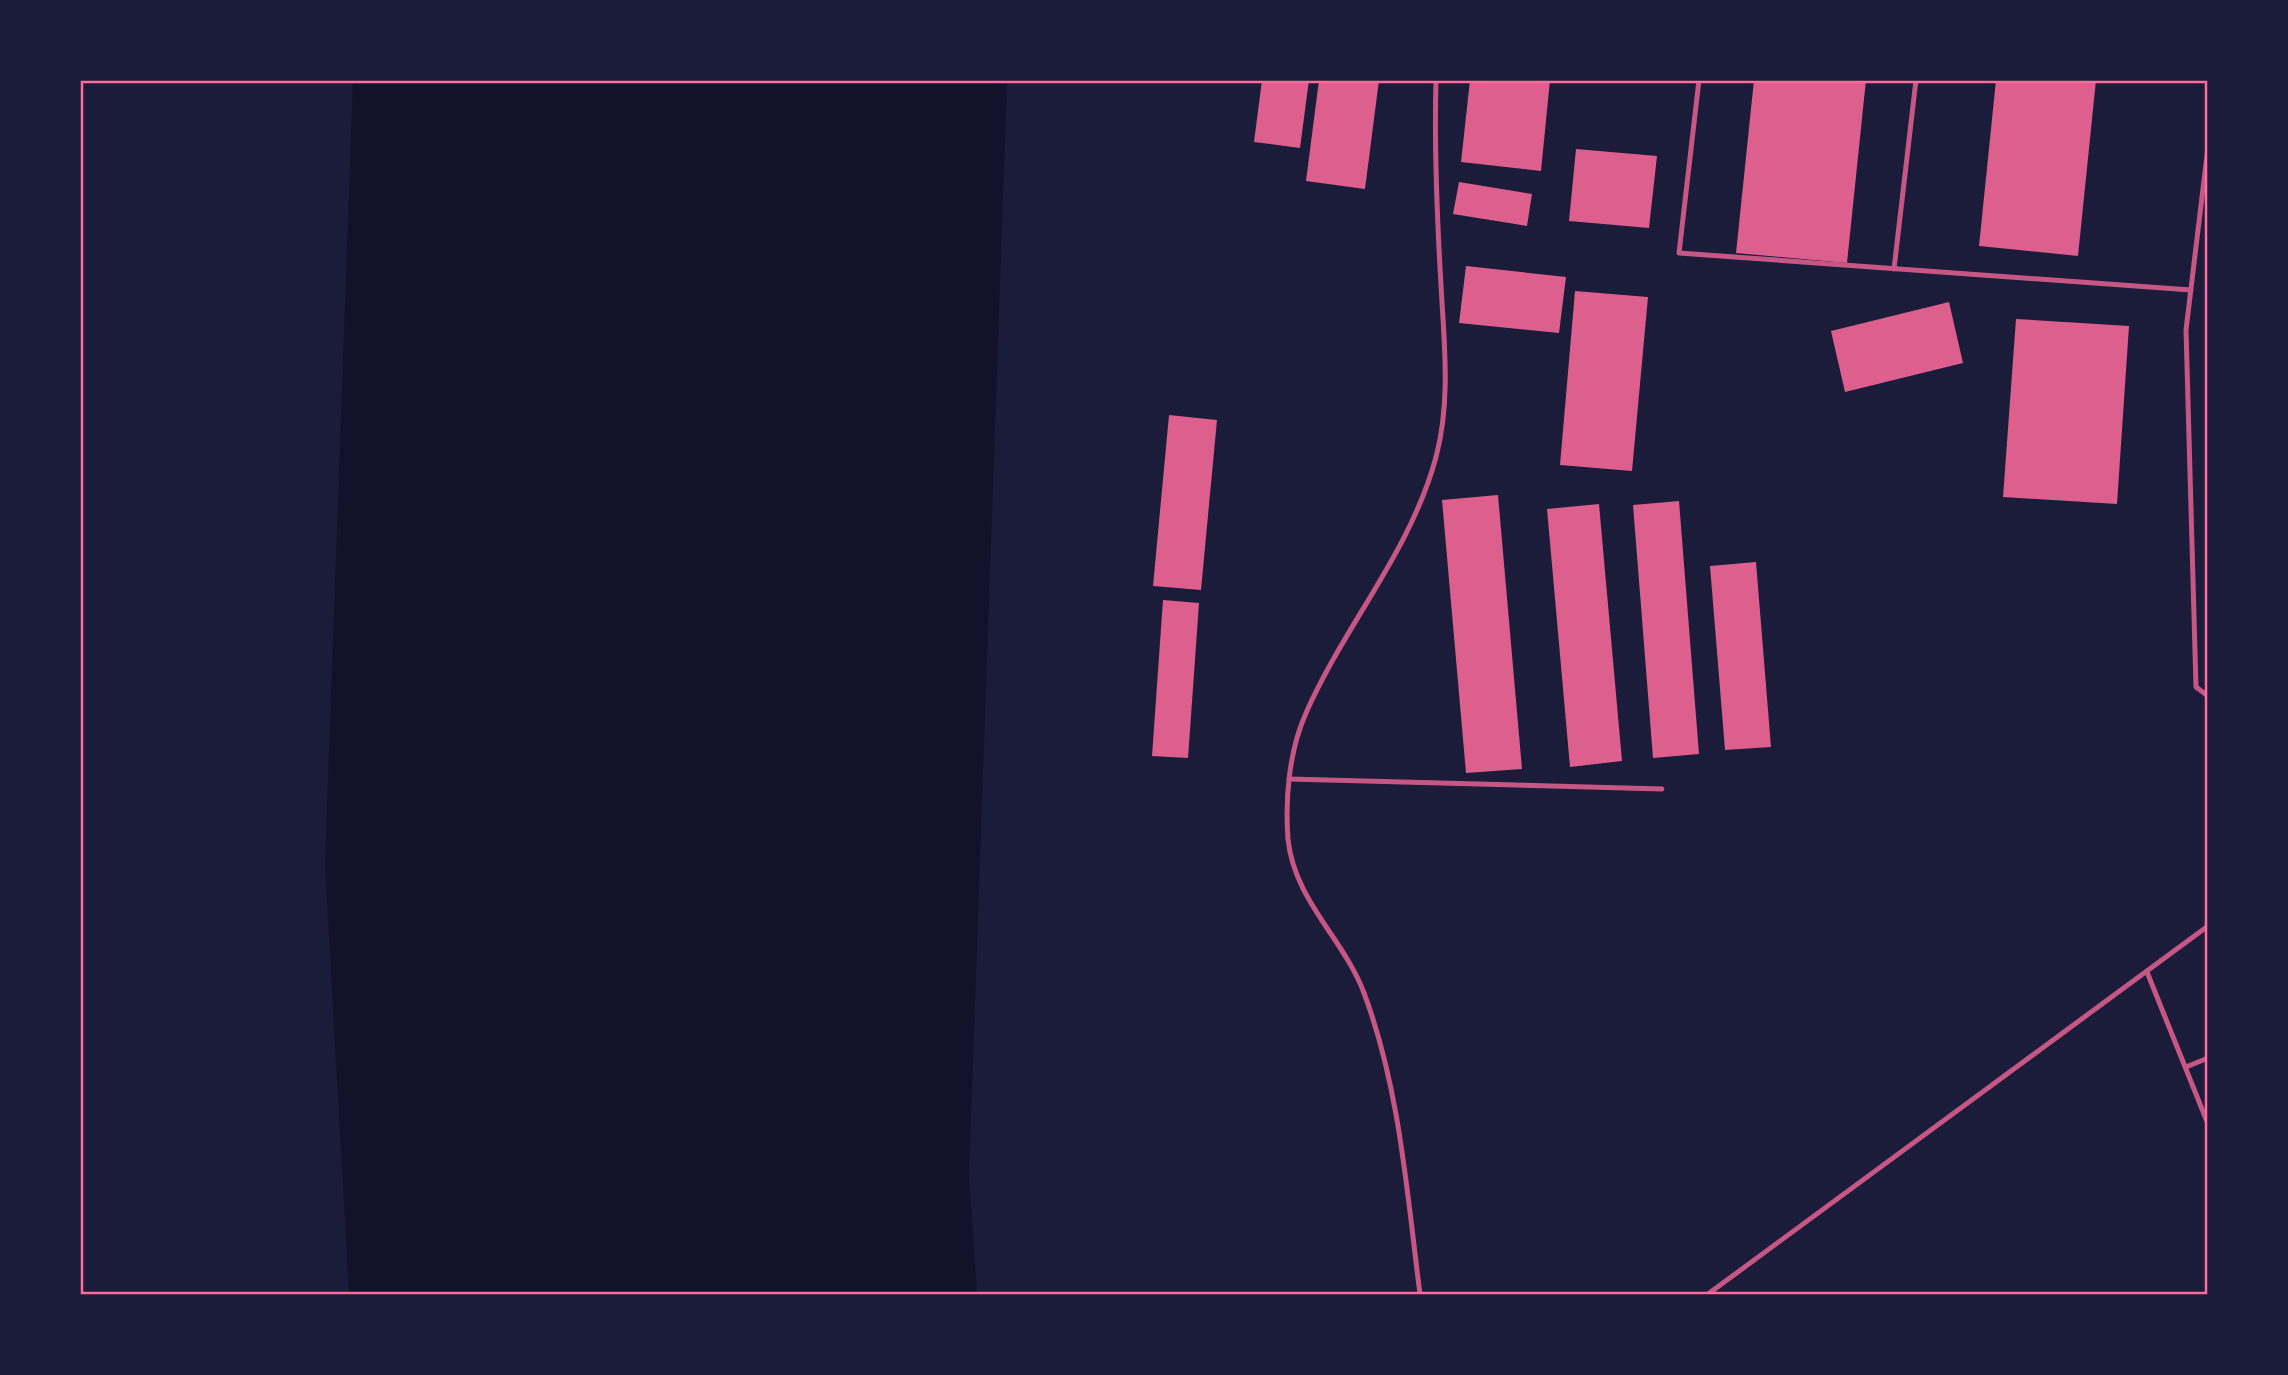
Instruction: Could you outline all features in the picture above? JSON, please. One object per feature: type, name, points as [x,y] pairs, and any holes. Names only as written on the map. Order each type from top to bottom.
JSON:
[{"type":"lane","points":[[1420,1294],[1402,1157],[1383,1049],[1363,989],[1304,893],[1288,842],[1289,779],[1306,714],[1404,536],[1424,496],[1437,453],[1446,387],[1433,154],[1436,80]]},
{"type":"lane","points":[[1699,80],[1679,253],[2191,290]]},
{"type":"lane","points":[[1894,269],[1916,80]]},
{"type":"lane","points":[[2207,147],[2186,330],[2196,687],[2207,696]]},
{"type":"lane","points":[[1289,779],[1662,789]]},
{"type":"lane","points":[[1708,1294],[2207,926]]},
{"type":"lane","points":[[2147,972],[2207,1124]]},
{"type":"lane","points":[[2186,1067],[2207,1058]]},
{"type":"shaded area","points":[[353,81],[1007,81],[969,1175],[977,1294],[349,1294],[325,864]]},
{"type":"building","points":[[1262,80],[1309,80],[1300,148],[1254,142]]},
{"type":"building","points":[[1319,80],[1379,80],[1365,189],[1306,181]]},
{"type":"building","points":[[1470,80],[1550,80],[1541,171],[1461,162]]},
{"type":"building","points":[[1754,80],[1866,80],[1847,263],[1736,253]]},
{"type":"building","points":[[1996,80],[2096,80],[2078,256],[1979,246]]},
{"type":"building","points":[[1576,149],[1657,156],[1649,228],[1569,221]]},
{"type":"building","points":[[1459,182],[1532,194],[1527,226],[1453,214]]},
{"type":"building","points":[[1466,266],[1566,277],[1559,333],[1459,323]]},
{"type":"building","points":[[1575,291],[1648,297],[1632,471],[1560,465]]},
{"type":"building","points":[[1949,302],[1963,363],[1845,392],[1831,331]]},
{"type":"building","points":[[2016,319],[2129,326],[2117,504],[2003,497]]},
{"type":"building","points":[[1169,415],[1217,420],[1201,590],[1153,586]]},
{"type":"building","points":[[1498,495],[1522,769],[1466,773],[1442,500]]},
{"type":"building","points":[[1679,501],[1699,754],[1653,758],[1633,505]]},
{"type":"building","points":[[1599,504],[1622,761],[1570,767],[1547,509]]},
{"type":"building","points":[[1756,562],[1771,747],[1725,750],[1710,566]]},
{"type":"building","points":[[1163,600],[1199,603],[1188,758],[1152,756]]}]
